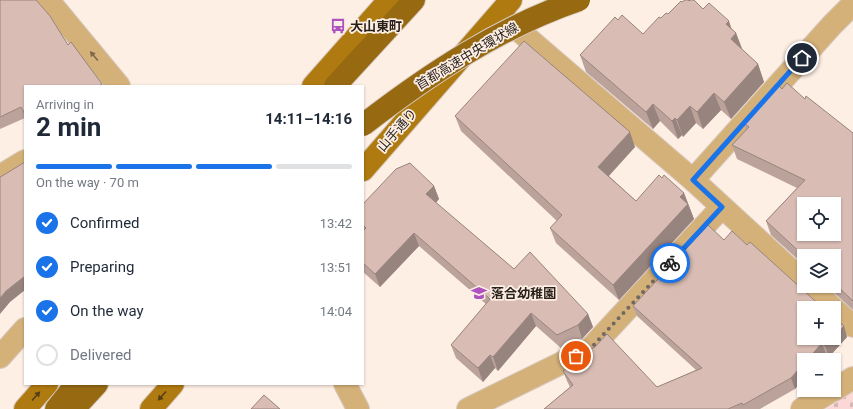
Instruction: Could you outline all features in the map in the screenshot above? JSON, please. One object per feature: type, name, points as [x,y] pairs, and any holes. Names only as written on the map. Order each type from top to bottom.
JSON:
[{"type":"highway","points":[[329,85],[407,0]]},
{"type":"highway","points":[[336,85],[414,0]]},
{"type":"highway","name":"首都高速中央環状線","points":[[364,114],[422,72],[468,44],[510,20],[559,0]]},
{"type":"highway","name":"首都高速中央環状線","points":[[364,124],[432,74],[472,50],[532,18],[579,0]]},
{"type":"highway","points":[[56,409],[75,385]]},
{"type":"highway","points":[[72,409],[90,385]]},
{"type":"highway","points":[[72,409],[96,385]]},
{"type":"highway","points":[[90,409],[112,385]]},
{"type":"main road","points":[[314,85],[389,0]]},
{"type":"main road","name":"山手通り","points":[[364,169],[505,7]]},
{"type":"main road","points":[[25,409],[46,385]]},
{"type":"main road","points":[[151,409],[172,385]]},
{"type":"street","points":[[48,0],[118,85]]},
{"type":"street","points":[[693,180],[832,25],[853,4]]},
{"type":"street","points":[[505,7],[797,276]]},
{"type":"street","points":[[0,176],[24,162]]},
{"type":"street","points":[[468,409],[590,349],[722,207]]},
{"type":"street","points":[[816,293],[825,301]]},
{"type":"street","points":[[841,316],[853,326]]},
{"type":"street","points":[[0,357],[24,330]]},
{"type":"street","points":[[841,386],[853,378]]},
{"type":"street","points":[[345,385],[358,409]]},
{"type":"street","points":[[802,409],[822,397]]},
{"type":"green space","points":[[853,392],[853,409],[826,409]]},
{"type":"building","points":[[0,0],[36,0],[50,16],[68,45],[71,42],[102,84],[24,85],[24,112],[21,107],[0,117]]},
{"type":"building","points":[[685,0],[694,0],[703,9],[709,3],[729,21],[726,24],[736,33],[731,39],[758,64],[724,102],[714,93],[697,112],[690,106],[677,120],[675,118],[672,121],[653,104],[646,112],[580,55],[615,17],[618,20],[622,15],[643,34],[659,17],[661,18],[666,13],[668,14],[681,1],[682,2]]},
{"type":"building","points":[[524,41],[630,132],[598,167],[636,201],[659,175],[662,178],[664,175],[684,193],[680,197],[688,204],[613,285],[550,228],[562,215],[455,116]]},
{"type":"building","points":[[787,83],[805,99],[806,96],[853,133],[853,301],[841,290],[841,249],[797,250],[766,221],[805,180],[732,145],[749,127],[744,123],[778,85],[782,89]]},
{"type":"building","points":[[24,163],[24,277],[6,291],[0,298],[0,177]]},
{"type":"building","points":[[410,163],[434,186],[426,194],[514,269],[530,252],[588,314],[578,325],[557,335],[531,313],[493,357],[490,355],[478,368],[451,345],[490,299],[414,233],[375,274],[364,264],[364,230],[366,228],[364,226],[364,203],[396,169]]},
{"type":"building","points":[[708,225],[724,240],[732,231],[747,245],[750,242],[797,284],[797,293],[806,293],[815,301],[797,301],[797,345],[820,345],[813,353],[797,353],[797,371],[791,378],[743,405],[742,403],[728,409],[544,409],[573,385],[563,371],[582,357],[579,355],[595,347],[607,334],[657,387],[702,368],[633,306]]},
{"type":"building","points":[[264,395],[280,409],[251,409]]},
{"type":"way so far","points":[[576,356],[590,349],[670,263]]},
{"type":"place","name":"大山東町","points":[[338,26]]},
{"type":"place","name":"落合幼稚園","points":[[479,293]]},
{"type":"route","points":[[670,263],[722,207],[693,180],[802,58]]}]
